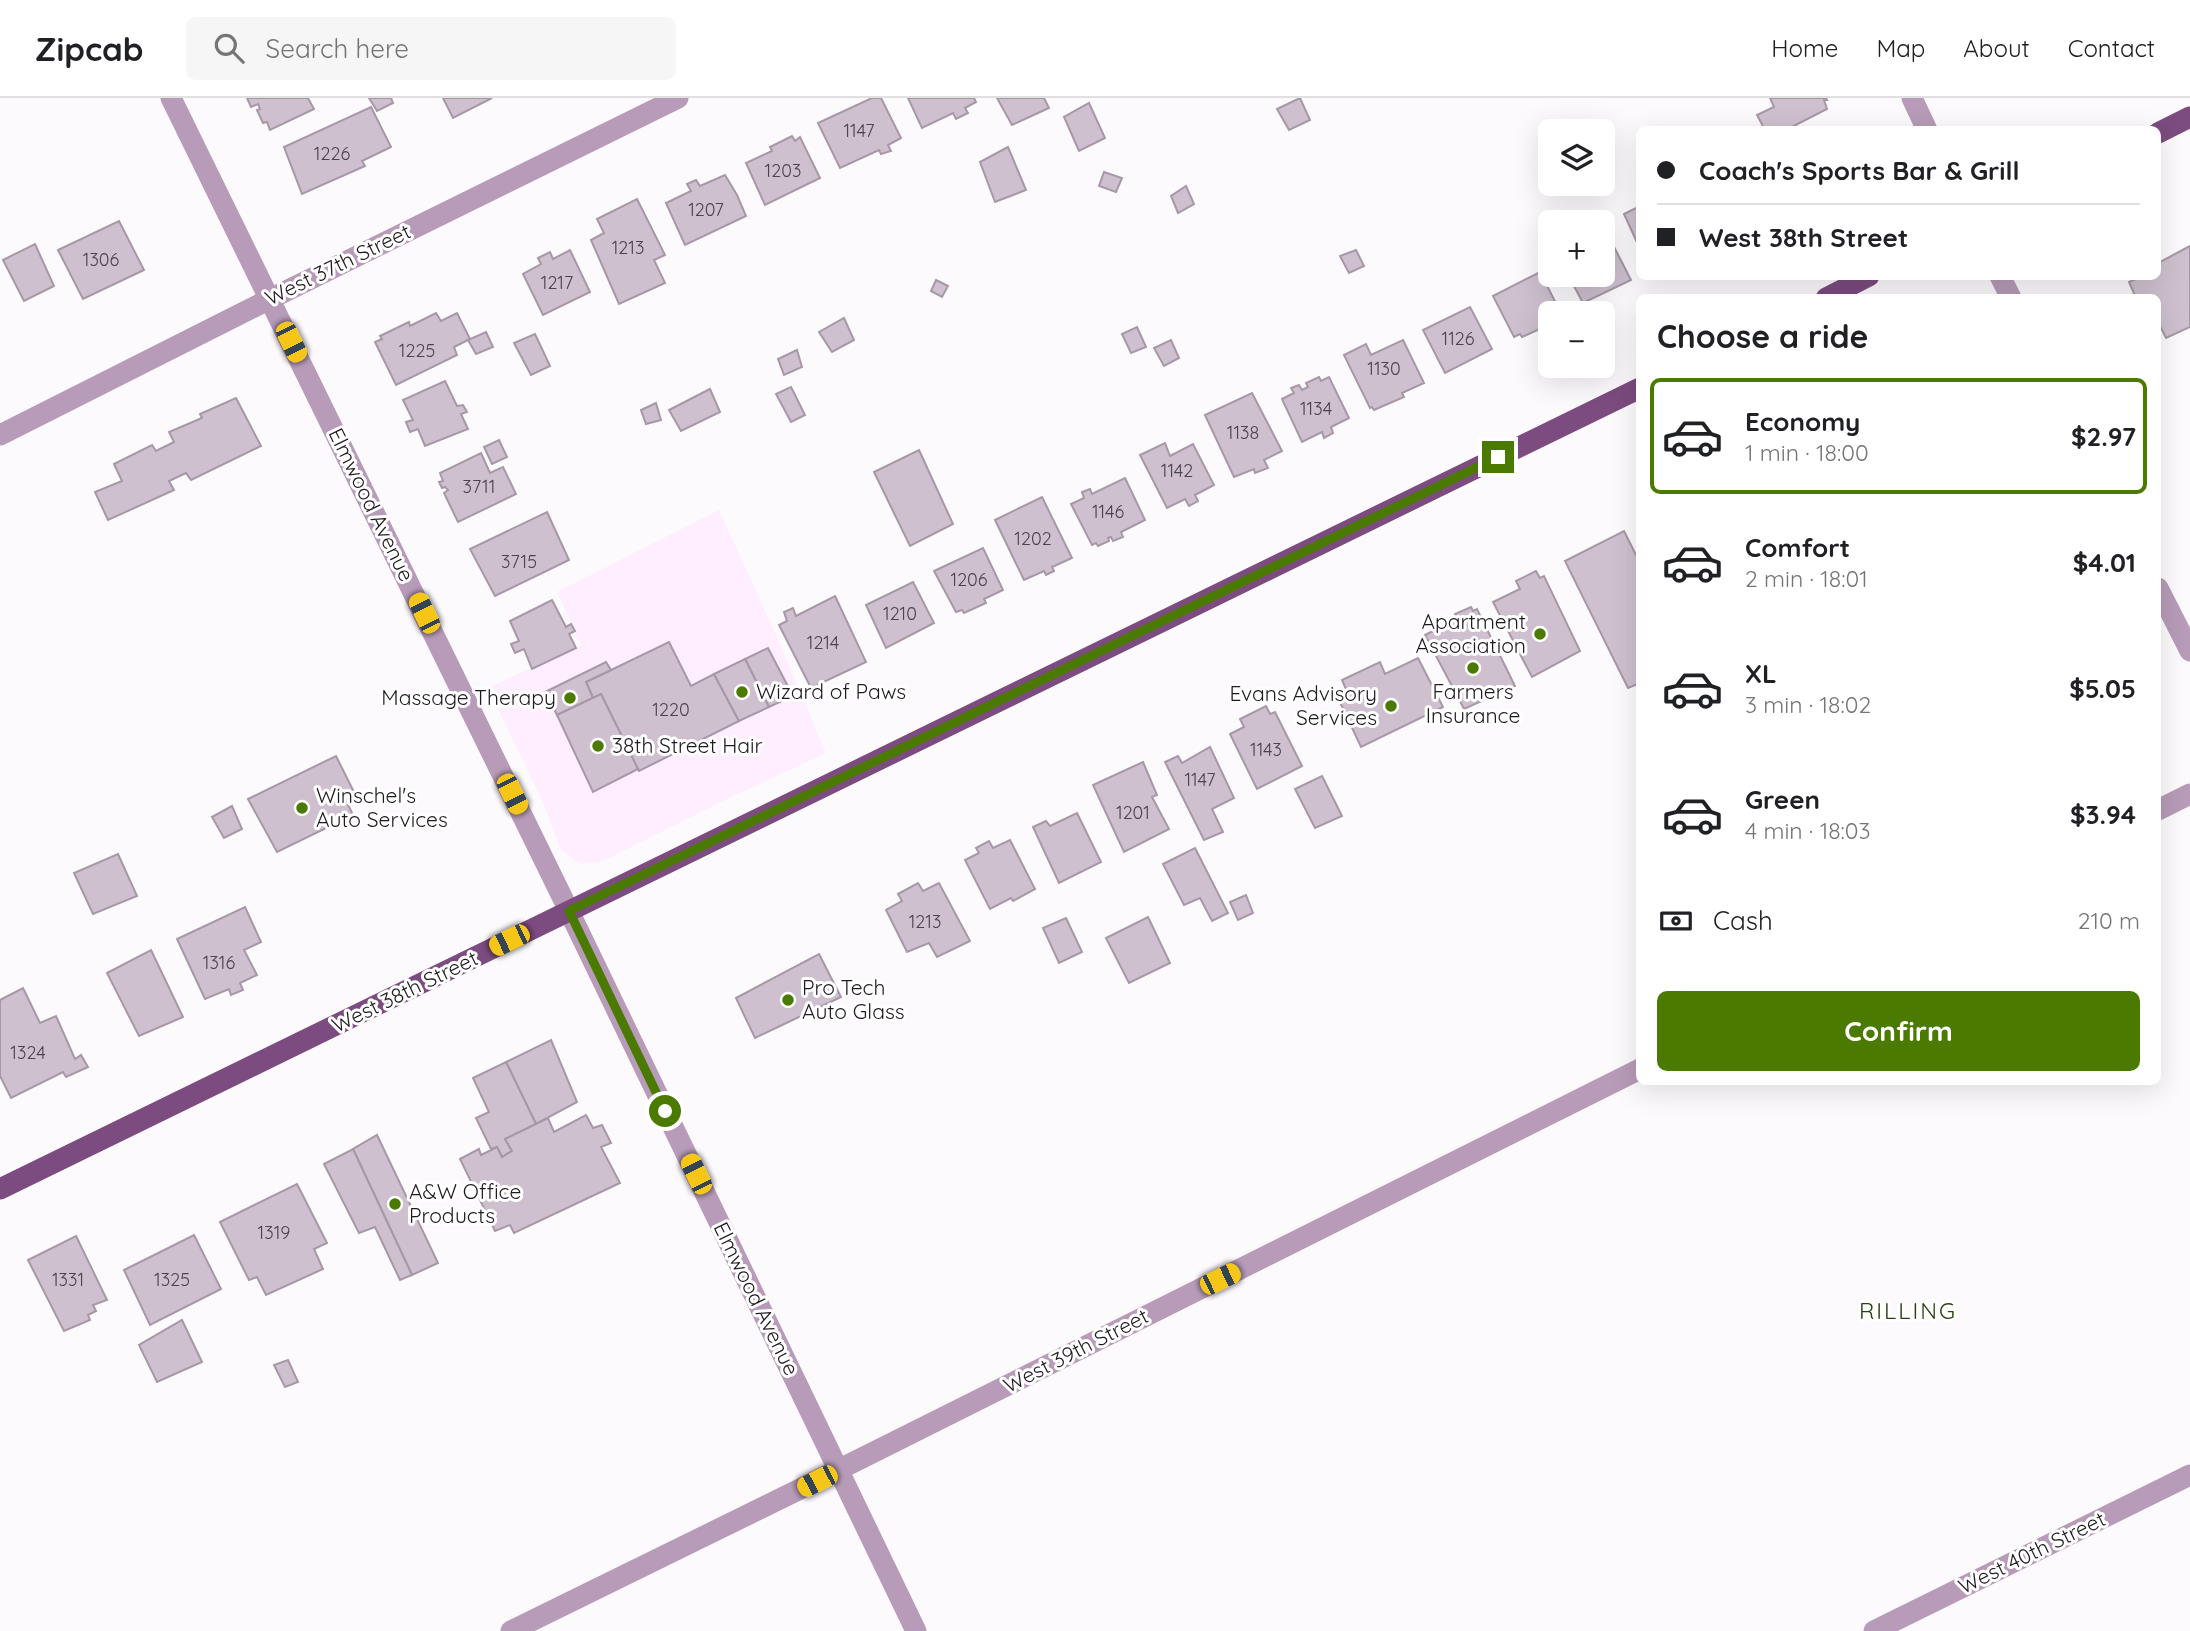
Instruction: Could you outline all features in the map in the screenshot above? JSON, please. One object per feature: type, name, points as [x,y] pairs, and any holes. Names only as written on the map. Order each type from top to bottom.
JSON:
[{"type":"main road","points":[[2161,132],[2190,117]]},
{"type":"main road","points":[[1834,294],[1861,280]]},
{"type":"main road","name":"West 38th Street","points":[[0,1189],[1636,390]]},
{"type":"street","name":"Elmwood Avenue","points":[[172,98],[569,911],[916,1631]]},
{"type":"street","name":"West 37th Street","points":[[0,435],[678,98]]},
{"type":"street","points":[[1912,98],[1925,126]]},
{"type":"street","points":[[2161,594],[2190,651]]},
{"type":"street","points":[[2161,808],[2190,794]]},
{"type":"street","name":"West 39th Street","points":[[511,1631],[1636,1071]]},
{"type":"street","name":"West 40th Street","points":[[1874,1631],[2190,1475]]},
{"type":"shaded area","points":[[719,510],[826,753],[603,861],[583,864],[560,848],[543,802],[488,688],[581,645],[557,592]]},
{"type":"building","points":[[247,98],[308,98],[314,109],[270,130],[257,110],[260,109],[258,104],[251,107]]},
{"type":"building","points":[[369,98],[391,98],[393,103],[377,111]]},
{"type":"building","points":[[443,98],[492,98],[453,118]]},
{"type":"building","points":[[872,98],[881,98],[901,138],[888,145],[891,151],[881,154],[879,150],[840,168],[818,123]]},
{"type":"building","points":[[908,98],[974,98],[976,102],[965,108],[968,113],[956,119],[953,113],[922,128]]},
{"type":"building","points":[[997,98],[1044,98],[1049,108],[1012,125]]},
{"type":"building","points":[[1300,98],[1310,120],[1289,130],[1277,109]]},
{"type":"building","points":[[1770,98],[1827,100],[1824,100],[1827,109],[1794,126],[1763,126],[1757,115],[1774,107]]},
{"type":"building","points":[[1089,103],[1105,138],[1079,151],[1064,117]]},
{"type":"building","points":[[371,107],[391,147],[362,161],[365,166],[302,194],[284,147]]},
{"type":"building","points":[[792,136],[795,141],[800,137],[820,178],[765,205],[746,163],[772,151],[770,147]]},
{"type":"building","points":[[1008,147],[1026,190],[995,202],[980,162]]},
{"type":"building","points":[[1104,172],[1122,178],[1116,192],[1099,186]]},
{"type":"building","points":[[725,175],[746,216],[685,245],[666,203],[691,191],[687,184],[696,180],[700,186]]},
{"type":"building","points":[[1186,186],[1194,204],[1178,213],[1171,196]]},
{"type":"building","points":[[637,199],[665,255],[654,260],[665,283],[619,304],[591,240],[604,233],[597,219]]},
{"type":"building","points":[[1636,208],[1636,240],[1624,214]]},
{"type":"building","points":[[119,221],[144,270],[83,299],[58,250]]},
{"type":"building","points":[[35,244],[54,286],[24,301],[3,260]]},
{"type":"building","points":[[2190,246],[2190,327],[2166,338],[2161,328],[2161,294],[2134,294],[2129,282],[2161,280],[2161,261]]},
{"type":"building","points":[[1615,249],[1631,280],[1587,301],[1582,301],[1574,287],[1615,287]]},
{"type":"building","points":[[570,250],[590,292],[543,315],[523,274],[541,264],[538,258],[550,252],[553,259]]},
{"type":"building","points":[[1356,250],[1364,266],[1349,273],[1340,256]]},
{"type":"building","points":[[1538,273],[1538,287],[1548,287],[1555,301],[1538,301],[1538,330],[1522,337],[1520,334],[1514,337],[1493,296]]},
{"type":"building","points":[[936,280],[948,286],[942,297],[931,291]]},
{"type":"building","points":[[1470,307],[1492,349],[1445,373],[1423,330]]},
{"type":"building","points":[[436,313],[441,321],[457,313],[470,339],[454,347],[457,355],[396,385],[375,342],[382,339],[380,336],[409,322],[410,326]]},
{"type":"building","points":[[844,318],[854,340],[832,352],[819,332]]},
{"type":"building","points":[[1137,327],[1146,347],[1131,353],[1122,334]]},
{"type":"building","points":[[486,332],[493,347],[476,354],[468,340]]},
{"type":"building","points":[[535,334],[550,366],[531,375],[514,343]]},
{"type":"building","points":[[1171,340],[1179,358],[1164,366],[1154,348]]},
{"type":"building","points":[[1403,340],[1424,383],[1402,393],[1404,397],[1374,410],[1370,408],[1344,355],[1366,344],[1371,355]]},
{"type":"building","points":[[797,350],[802,367],[784,375],[778,359]]},
{"type":"building","points":[[1319,377],[1321,381],[1329,377],[1349,418],[1331,427],[1333,433],[1324,438],[1322,432],[1302,442],[1282,399],[1294,393],[1291,388],[1299,385],[1302,390],[1308,387],[1306,383]]},
{"type":"building","points":[[445,381],[457,406],[463,405],[467,412],[461,414],[468,429],[425,446],[418,429],[410,432],[406,422],[413,420],[403,400]]},
{"type":"building","points":[[791,387],[805,415],[791,422],[776,394]]},
{"type":"building","points":[[710,389],[720,412],[681,431],[669,410]]},
{"type":"building","points":[[1252,393],[1282,451],[1264,460],[1268,468],[1255,473],[1254,469],[1234,477],[1205,415]]},
{"type":"building","points":[[236,398],[261,446],[191,480],[186,473],[169,481],[174,490],[108,520],[95,492],[122,481],[114,464],[152,445],[156,451],[174,442],[169,432],[202,418],[200,414]]},
{"type":"building","points":[[656,403],[661,420],[646,424],[641,410]]},
{"type":"building","points":[[499,440],[507,457],[492,464],[484,447]]},
{"type":"building","points":[[1165,443],[1170,456],[1193,444],[1214,485],[1195,495],[1198,501],[1189,506],[1185,499],[1167,508],[1140,455]]},
{"type":"building","points":[[919,450],[953,524],[910,546],[874,472]]},
{"type":"building","points":[[481,453],[490,473],[503,467],[516,494],[458,522],[444,493],[448,490],[442,488],[439,482],[443,481],[440,473]]},
{"type":"building","points":[[1125,478],[1145,520],[1121,532],[1123,537],[1113,541],[1111,537],[1108,538],[1109,541],[1098,546],[1096,543],[1092,545],[1071,504],[1084,498],[1082,492],[1090,489],[1092,494]]},
{"type":"building","points":[[1042,497],[1072,558],[1052,567],[1054,571],[1046,575],[1044,571],[1024,580],[995,520]]},
{"type":"building","points":[[547,512],[569,560],[495,596],[470,549]]},
{"type":"building","points":[[1624,531],[1636,555],[1636,685],[1628,688],[1565,561]]},
{"type":"building","points":[[983,548],[1003,590],[984,599],[986,603],[964,613],[962,610],[956,612],[934,571]]},
{"type":"building","points":[[1536,571],[1540,578],[1544,576],[1580,651],[1532,677],[1493,602],[1520,589],[1516,581]]},
{"type":"building","points":[[913,582],[934,623],[886,648],[866,605]]},
{"type":"building","points":[[835,596],[866,662],[811,688],[779,625],[787,621],[784,612],[793,608],[796,616]]},
{"type":"building","points":[[552,600],[566,627],[571,624],[575,631],[569,634],[576,648],[532,669],[524,649],[515,653],[511,644],[519,641],[510,621]]},
{"type":"building","points":[[1471,607],[1473,611],[1477,609],[1515,686],[1464,709],[1425,635],[1457,619],[1455,614]]},
{"type":"building","points":[[669,642],[691,686],[714,674],[739,721],[639,771],[601,694],[593,698],[586,682]]},
{"type":"building","points":[[768,648],[793,696],[769,707],[745,659]]},
{"type":"building","points":[[1418,658],[1443,707],[1361,747],[1338,698],[1348,694],[1342,680],[1380,662],[1385,674]]},
{"type":"building","points":[[745,659],[769,707],[739,721],[714,674]]},
{"type":"building","points":[[606,662],[611,670],[586,682],[593,698],[557,715],[545,692]]},
{"type":"building","points":[[601,694],[638,769],[593,792],[557,715]]},
{"type":"building","points":[[1266,706],[1270,714],[1275,712],[1302,766],[1257,789],[1230,734],[1244,727],[1240,719]]},
{"type":"building","points":[[1210,747],[1234,798],[1212,809],[1223,832],[1204,840],[1165,762],[1178,756],[1182,763]]},
{"type":"building","points":[[336,756],[353,790],[343,794],[353,815],[277,852],[248,799]]},
{"type":"building","points":[[1143,762],[1157,795],[1152,797],[1169,829],[1124,852],[1093,785]]},
{"type":"building","points":[[1322,776],[1342,816],[1315,828],[1295,789]]},
{"type":"building","points":[[232,806],[242,829],[224,838],[212,817]]},
{"type":"building","points":[[1077,813],[1101,862],[1059,883],[1033,827],[1046,821],[1050,826]]},
{"type":"building","points":[[1010,840],[1035,889],[990,909],[965,860],[979,853],[976,848],[989,841],[993,848]]},
{"type":"building","points":[[1195,848],[1228,913],[1212,921],[1200,898],[1184,905],[1163,864]]},
{"type":"building","points":[[118,854],[137,896],[93,914],[74,873]]},
{"type":"building","points":[[918,883],[923,891],[939,883],[970,941],[937,957],[929,943],[907,952],[886,910],[902,901],[898,894]]},
{"type":"building","points":[[1246,895],[1253,913],[1238,920],[1230,902]]},
{"type":"building","points":[[245,907],[261,942],[244,950],[257,975],[240,983],[243,990],[231,995],[229,989],[205,999],[177,939]]},
{"type":"building","points":[[1148,917],[1170,963],[1129,983],[1106,938]]},
{"type":"building","points":[[1066,918],[1082,952],[1059,963],[1043,928]]},
{"type":"building","points":[[151,950],[183,1017],[139,1036],[107,973]]},
{"type":"building","points":[[819,954],[841,997],[755,1038],[736,998]]},
{"type":"building","points":[[23,988],[40,1023],[56,1016],[75,1059],[81,1055],[88,1067],[66,1077],[63,1072],[11,1098],[0,1076],[0,1000]]},
{"type":"building","points":[[551,1040],[577,1102],[536,1124],[506,1062]]},
{"type":"building","points":[[506,1062],[536,1124],[505,1139],[512,1151],[502,1157],[497,1147],[491,1149],[476,1118],[489,1112],[473,1078]]},
{"type":"building","points":[[586,1115],[593,1128],[602,1125],[611,1143],[601,1147],[620,1183],[514,1233],[510,1225],[495,1231],[460,1159],[479,1149],[481,1155],[497,1147],[502,1157],[512,1151],[505,1139],[548,1118],[554,1132]]},
{"type":"building","points":[[377,1135],[438,1263],[412,1275],[353,1149]]},
{"type":"building","points":[[353,1149],[412,1275],[400,1280],[375,1227],[359,1233],[324,1164]]},
{"type":"building","points":[[297,1184],[327,1243],[314,1249],[323,1269],[266,1295],[257,1277],[249,1280],[220,1222]]},
{"type":"building","points":[[194,1235],[221,1289],[150,1325],[124,1270]]},
{"type":"building","points":[[76,1236],[107,1300],[93,1305],[96,1311],[88,1315],[90,1320],[64,1331],[28,1260]]},
{"type":"building","points":[[182,1320],[202,1362],[157,1382],[139,1345]]},
{"type":"building","points":[[288,1360],[298,1382],[285,1387],[274,1365]]},
{"type":"place","name":"Apartment Association","points":[[1540,634]]},
{"type":"place","name":"Farmers Insurance","points":[[1473,668]]},
{"type":"place","name":"Wizard of Paws","points":[[742,692]]},
{"type":"place","name":"Massage Therapy","points":[[570,698]]},
{"type":"place","name":"Evans Advisory Services","points":[[1391,706]]},
{"type":"place","name":"38th Street Hair","points":[[598,746]]},
{"type":"place","name":"Winschel's Auto Services","points":[[302,808]]},
{"type":"place","name":"Pro Tech Auto Glass","points":[[788,1000]]},
{"type":"place","name":"A&W Office Products","points":[[395,1204]]},
{"type":"district","name":"RILLING","points":[[1908,1311]]},
{"type":"route","points":[[665,1111],[569,911],[1498,457]]}]
